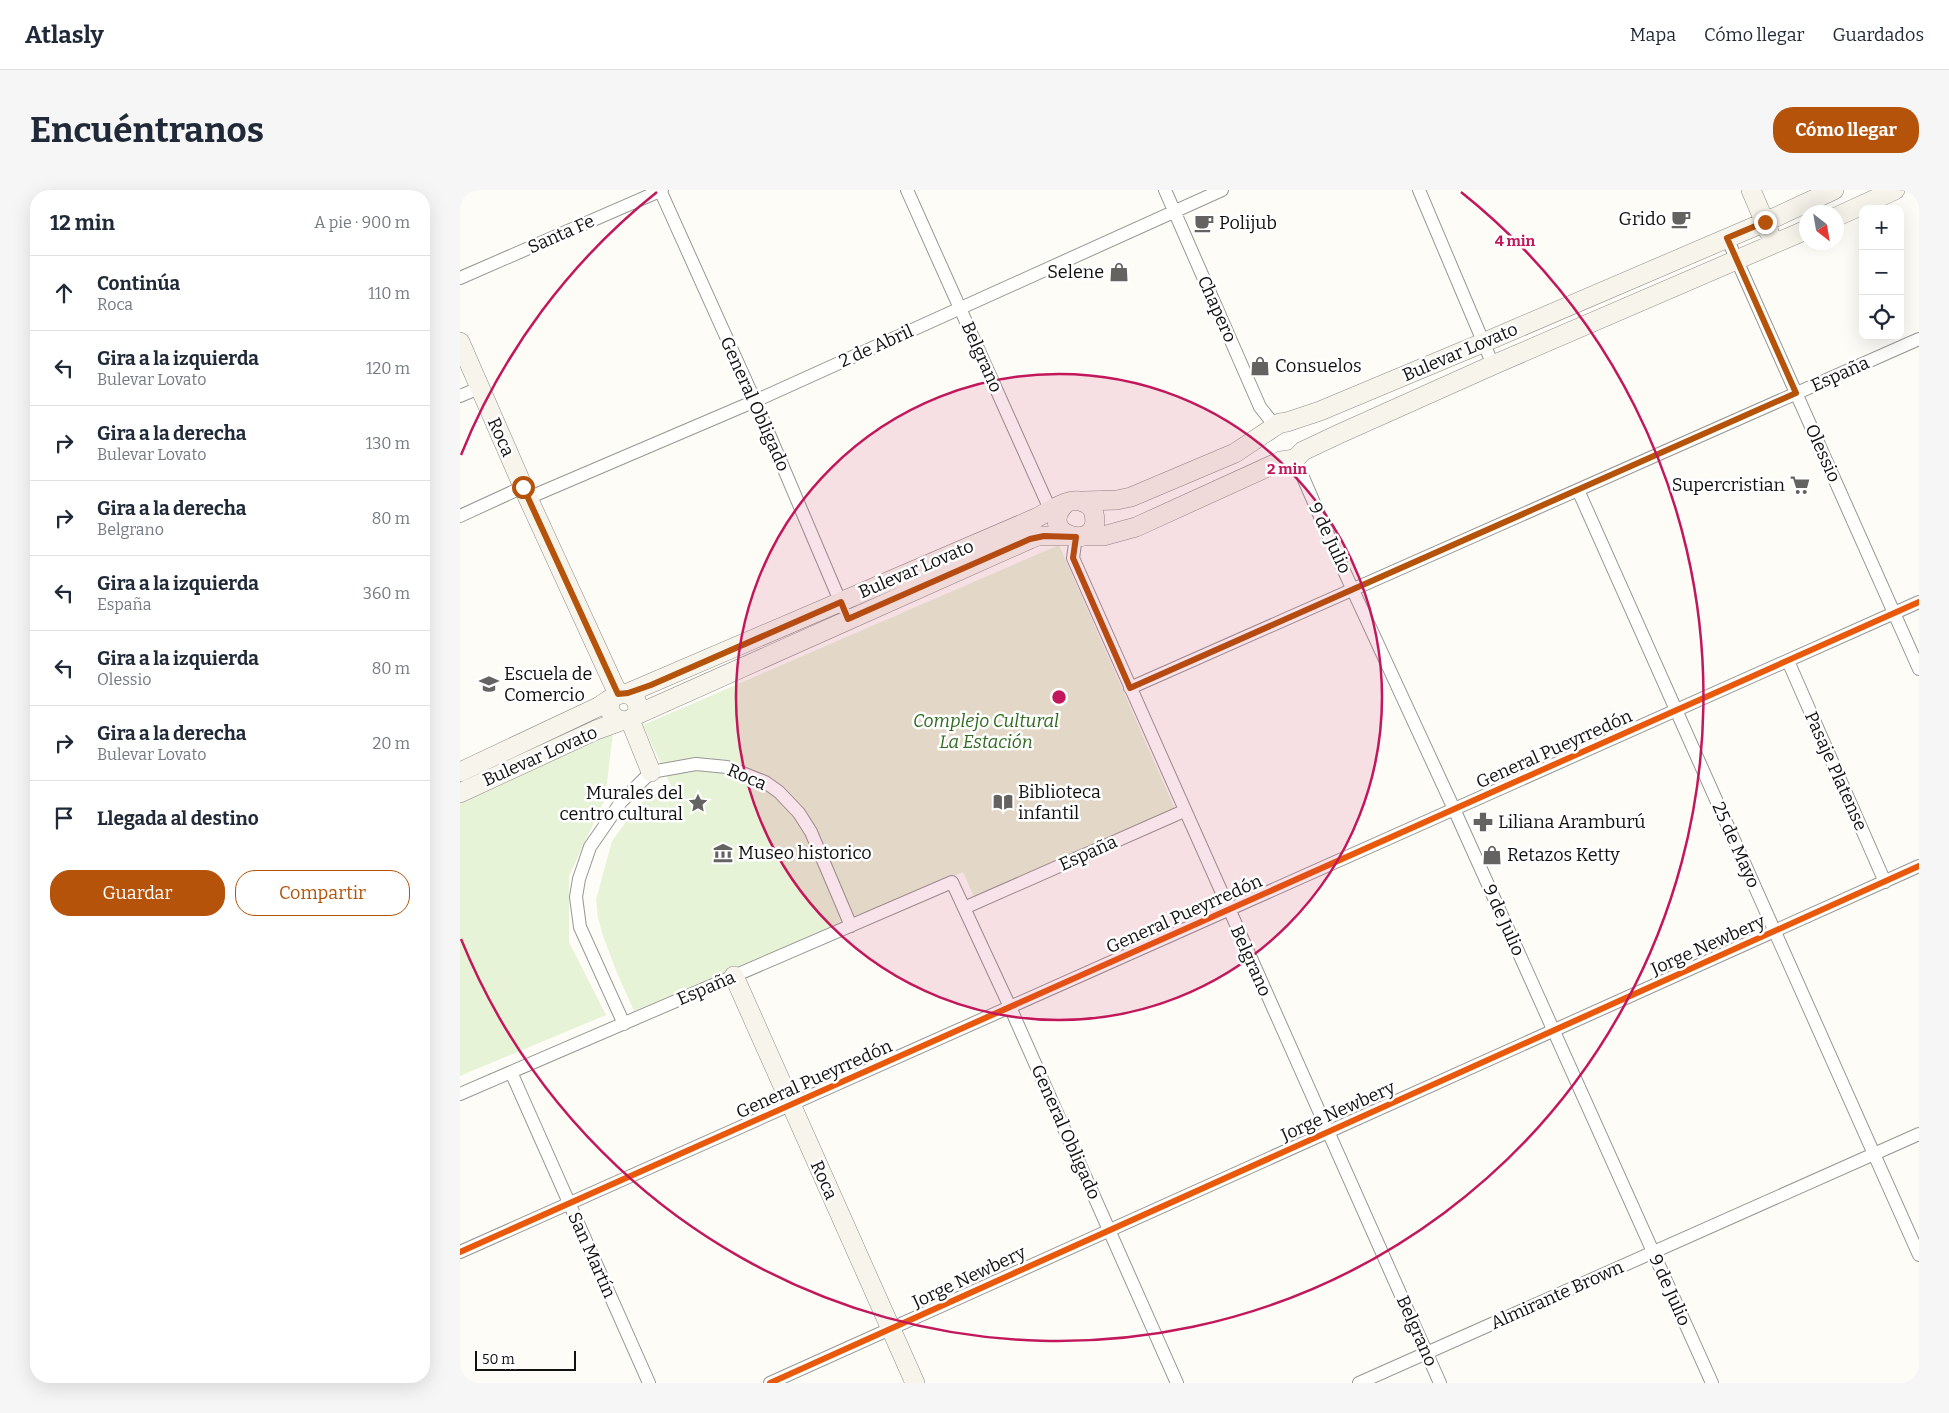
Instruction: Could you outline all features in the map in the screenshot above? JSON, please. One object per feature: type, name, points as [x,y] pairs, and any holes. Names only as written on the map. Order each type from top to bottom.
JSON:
[{"type":"main road","points":[[1751,190],[1775,245]]},
{"type":"main road","name":"Bulevar Lovato","points":[[460,793],[596,730],[629,719],[1069,521],[1235,453],[1277,426],[1329,407],[1485,342],[1765,222],[1834,190]]},
{"type":"main road","points":[[1844,213],[1895,190]]},
{"type":"main road","name":"Bulevar Lovato","points":[[460,772],[619,696],[841,602],[1069,521],[1103,536],[1136,527],[1493,365],[1799,233]]},
{"type":"main road","name":"Roca","points":[[460,342],[479,388],[619,696]]},
{"type":"main road","name":"9 de Julio","points":[[1277,426],[1299,427],[1302,432],[1305,445],[1293,457],[1270,454],[1266,442],[1277,426]]},
{"type":"main road","name":"Roca","points":[[629,719],[638,705],[633,696],[619,696],[610,704],[611,713],[629,719],[651,772]]},
{"type":"main road","name":"Roca","points":[[734,976],[915,1383]]},
{"type":"street","name":"Santa Fe","points":[[460,278],[661,190]]},
{"type":"street","name":"General Obligado","points":[[661,190],[848,619]]},
{"type":"street","name":"Belgrano","points":[[907,190],[960,308],[1069,521],[1073,558],[1440,1383]]},
{"type":"street","name":"Chapero","points":[[1165,190],[1260,407],[1277,426]]},
{"type":"street","name":"2 de Abril","points":[[460,516],[526,492],[754,401],[1222,190]]},
{"type":"street","points":[[1419,190],[1485,342],[1493,365]]},
{"type":"street","name":"Olessio","points":[[1727,238],[1919,669]]},
{"type":"street","name":"España","points":[[1130,688],[1919,339]]},
{"type":"street","points":[[460,396],[479,388]]},
{"type":"street","name":"9 de Julio","points":[[1293,457],[1454,809],[1712,1383]]},
{"type":"street","name":"25 de Mayo","points":[[1578,490],[1919,1255]]},
{"type":"street","name":"General Pueyrredón","points":[[460,1252],[1919,602]]},
{"type":"street","name":"Pasaje Platense","points":[[1788,661],[1885,882]]},
{"type":"street","name":"Roca","points":[[651,772],[696,764],[727,767],[765,782],[779,792],[799,813],[811,832],[852,926]]},
{"type":"street","points":[[624,1024],[580,927],[576,897],[579,879],[590,847],[621,802],[651,772]]},
{"type":"street","name":"España","points":[[964,908],[1184,811]]},
{"type":"street","name":"Jorge Newbery","points":[[770,1383],[1919,866]]},
{"type":"street","name":"General Obligado","points":[[952,882],[1010,1007],[1177,1383]]},
{"type":"street","name":"España","points":[[460,1094],[952,882]]},
{"type":"street","name":"San Martín","points":[[511,1072],[649,1383]]},
{"type":"street","name":"Almirante Brown","points":[[1359,1383],[1919,1134]]},
{"type":"green space","name":"Complejo Cultural La Estación","points":[[1059,545],[1175,809],[974,897],[963,872],[634,1011],[603,936],[596,900],[612,841],[639,804],[671,786],[643,725]]},
{"type":"green space","points":[[613,733],[605,799],[569,876],[569,942],[606,1015],[460,1076],[460,803]]},
{"type":"cycle path","points":[[460,1252],[1919,602]]},
{"type":"cycle path","points":[[770,1383],[1919,866]]},
{"type":"place","name":"Grido","points":[[1681,219]]},
{"type":"place","name":"Polijub","points":[[1204,223]]},
{"type":"place","name":"Selene","points":[[1119,272]]},
{"type":"place","name":"Consuelos","points":[[1260,366]]},
{"type":"place","name":"Supercristian","points":[[1800,485]]},
{"type":"place","name":"Escuela de Comercio","points":[[489,684]]},
{"type":"place","name":"Biblioteca infantil","points":[[1003,802]]},
{"type":"place","name":"Murales del centro cultural","points":[[698,803]]},
{"type":"place","name":"Liliana Aramburú","points":[[1483,822]]},
{"type":"place","name":"Museo historico","points":[[723,853]]},
{"type":"place","name":"Retazos Ketty","points":[[1492,855]]},
{"type":"route","points":[[523,487],[618,694],[628,693],[651,685],[841,602],[848,619],[1038,536],[1076,537],[1073,558],[1130,688],[1796,393],[1727,238],[1765,222]]}]
